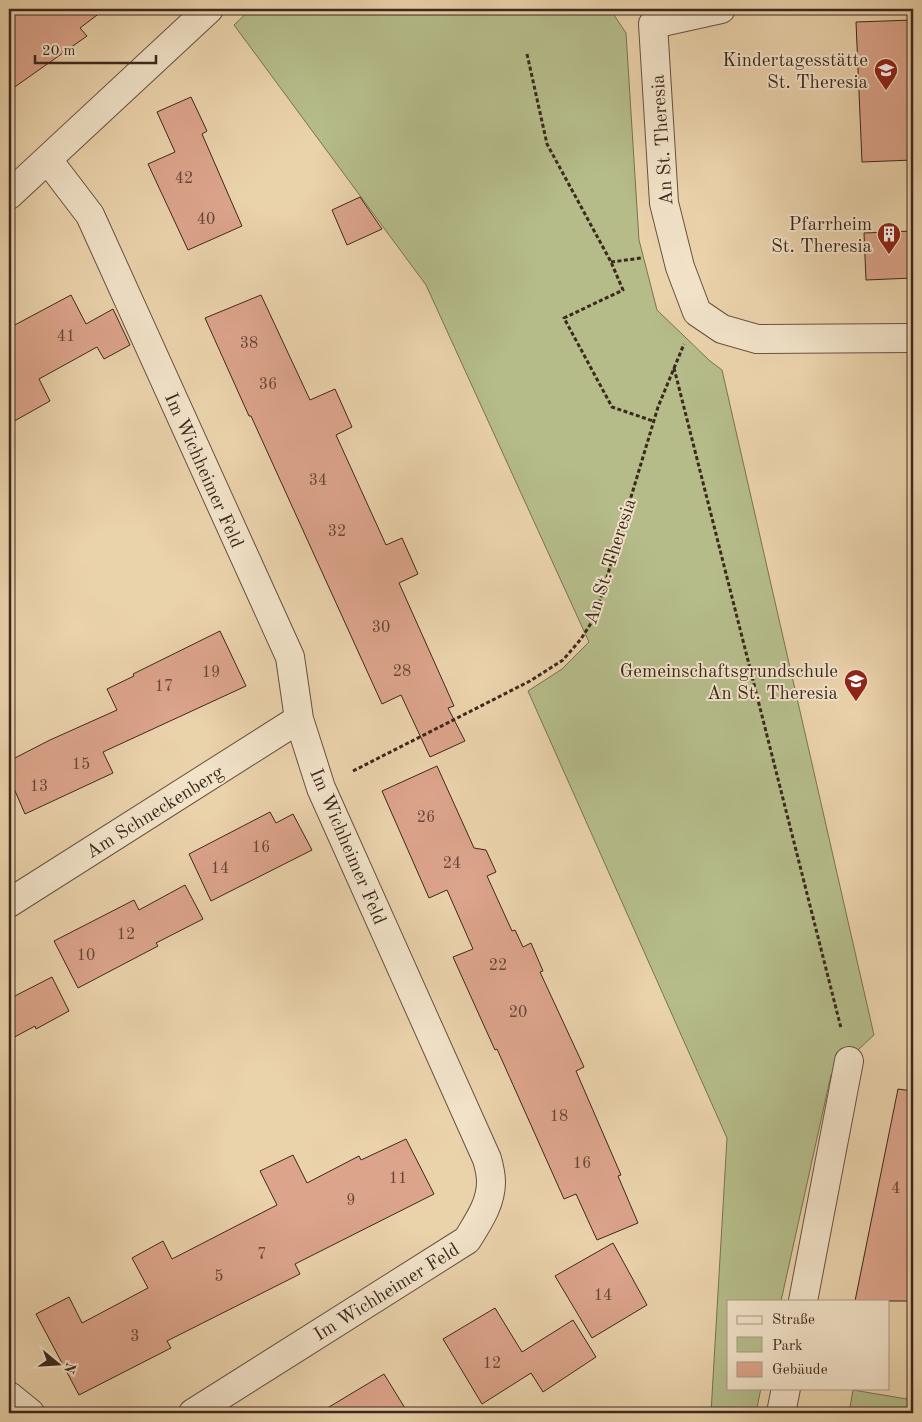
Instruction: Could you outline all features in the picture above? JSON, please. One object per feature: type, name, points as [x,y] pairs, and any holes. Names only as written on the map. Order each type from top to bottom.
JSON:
[{"type":"street","points":[[9,195],[210,9]]},
{"type":"street","points":[[647,16],[722,9]]},
{"type":"street","name":"An St. Theresia","points":[[647,16],[664,203],[680,267],[697,312]]},
{"type":"street","name":"Im Wichheimer Feld","points":[[48,160],[90,214],[290,658],[299,719],[321,788],[487,1159],[491,1180],[490,1197],[480,1219],[467,1240],[192,1413]]},
{"type":"street","points":[[697,312],[722,329],[757,339],[913,338]]},
{"type":"street","name":"Am Schneckenberg","points":[[9,903],[299,719]]},
{"type":"street","points":[[803,1300],[849,1061]]},
{"type":"street","points":[[781,1413],[786,1390]]},
{"type":"street","points":[[9,1396],[30,1413]]},
{"type":"path","points":[[527,54],[547,144],[611,262],[623,290],[564,318],[612,407],[653,422]]},
{"type":"path","name":"An St. Theresia","points":[[321,788],[530,681],[563,660],[582,639],[595,617],[658,407],[697,312]]},
{"type":"path","points":[[674,368],[849,1061]]},
{"type":"green space","points":[[251,9],[610,9],[626,33],[639,240],[657,310],[710,361],[722,370],[874,1035],[831,1075],[781,1300],[727,1300],[727,1390],[761,1390],[756,1413],[711,1413],[727,1138],[528,691],[562,669],[589,642],[426,285],[234,25]]},
{"type":"green space","points":[[853,1390],[913,1400],[913,1413],[849,1413]]},
{"type":"building","points":[[9,9],[105,9],[80,28],[87,36],[9,91]]},
{"type":"building","name":"Kindertagesstätte St. Theresia","points":[[913,20],[913,160],[862,162],[856,22]]},
{"type":"building","points":[[191,97],[207,131],[202,134],[242,226],[188,250],[148,164],[175,152],[157,112]]},
{"type":"building","points":[[360,197],[382,229],[347,245],[332,210]]},
{"type":"building","name":"Pfarrheim St. Theresia","points":[[913,231],[913,278],[866,280],[864,233]]},
{"type":"building","points":[[71,295],[86,324],[113,309],[130,345],[104,359],[97,347],[39,379],[50,401],[9,424],[9,323],[11,327]]},
{"type":"building","points":[[261,295],[310,400],[335,389],[352,427],[336,435],[386,545],[402,538],[418,574],[399,583],[454,706],[448,708],[465,741],[430,757],[401,695],[382,704],[205,318]]},
{"type":"building","points":[[220,631],[246,686],[103,752],[113,773],[25,814],[9,777],[9,761],[117,710],[107,689]]},
{"type":"building","points":[[437,766],[474,848],[486,850],[496,872],[487,876],[512,931],[515,930],[523,947],[531,943],[543,971],[540,972],[584,1067],[576,1071],[621,1175],[618,1176],[638,1223],[597,1240],[576,1194],[564,1199],[497,1049],[495,1050],[453,957],[473,949],[447,890],[429,898],[382,791]]},
{"type":"building","points":[[270,812],[276,823],[293,814],[312,850],[211,901],[189,854]]},
{"type":"building","points":[[185,885],[203,919],[156,943],[158,946],[78,988],[54,941],[134,900],[139,910]]},
{"type":"building","points":[[52,977],[69,1011],[36,1029],[35,1026],[9,1040],[9,999]]},
{"type":"building","points":[[898,1089],[913,1091],[913,1301],[855,1300]]},
{"type":"building","points":[[406,1139],[434,1194],[295,1264],[300,1274],[167,1341],[171,1348],[79,1395],[36,1314],[69,1297],[82,1323],[148,1288],[132,1258],[163,1241],[172,1259],[277,1205],[260,1171],[293,1155],[307,1183],[359,1156],[361,1160]]},
{"type":"building","points":[[613,1243],[647,1305],[592,1338],[555,1276]]},
{"type":"building","points":[[495,1308],[522,1352],[573,1320],[596,1357],[543,1392],[531,1373],[482,1404],[443,1339]]},
{"type":"building","points":[[384,1374],[408,1413],[319,1413]]},
{"type":"place","name":"Kindertagesstätte St. Theresia","points":[[886,91]]},
{"type":"place","name":"Pfarrheim St. Theresia","points":[[889,255]]},
{"type":"place","name":"Gemeinschaftsgrundschule An St. Theresia","points":[[856,702]]}]
